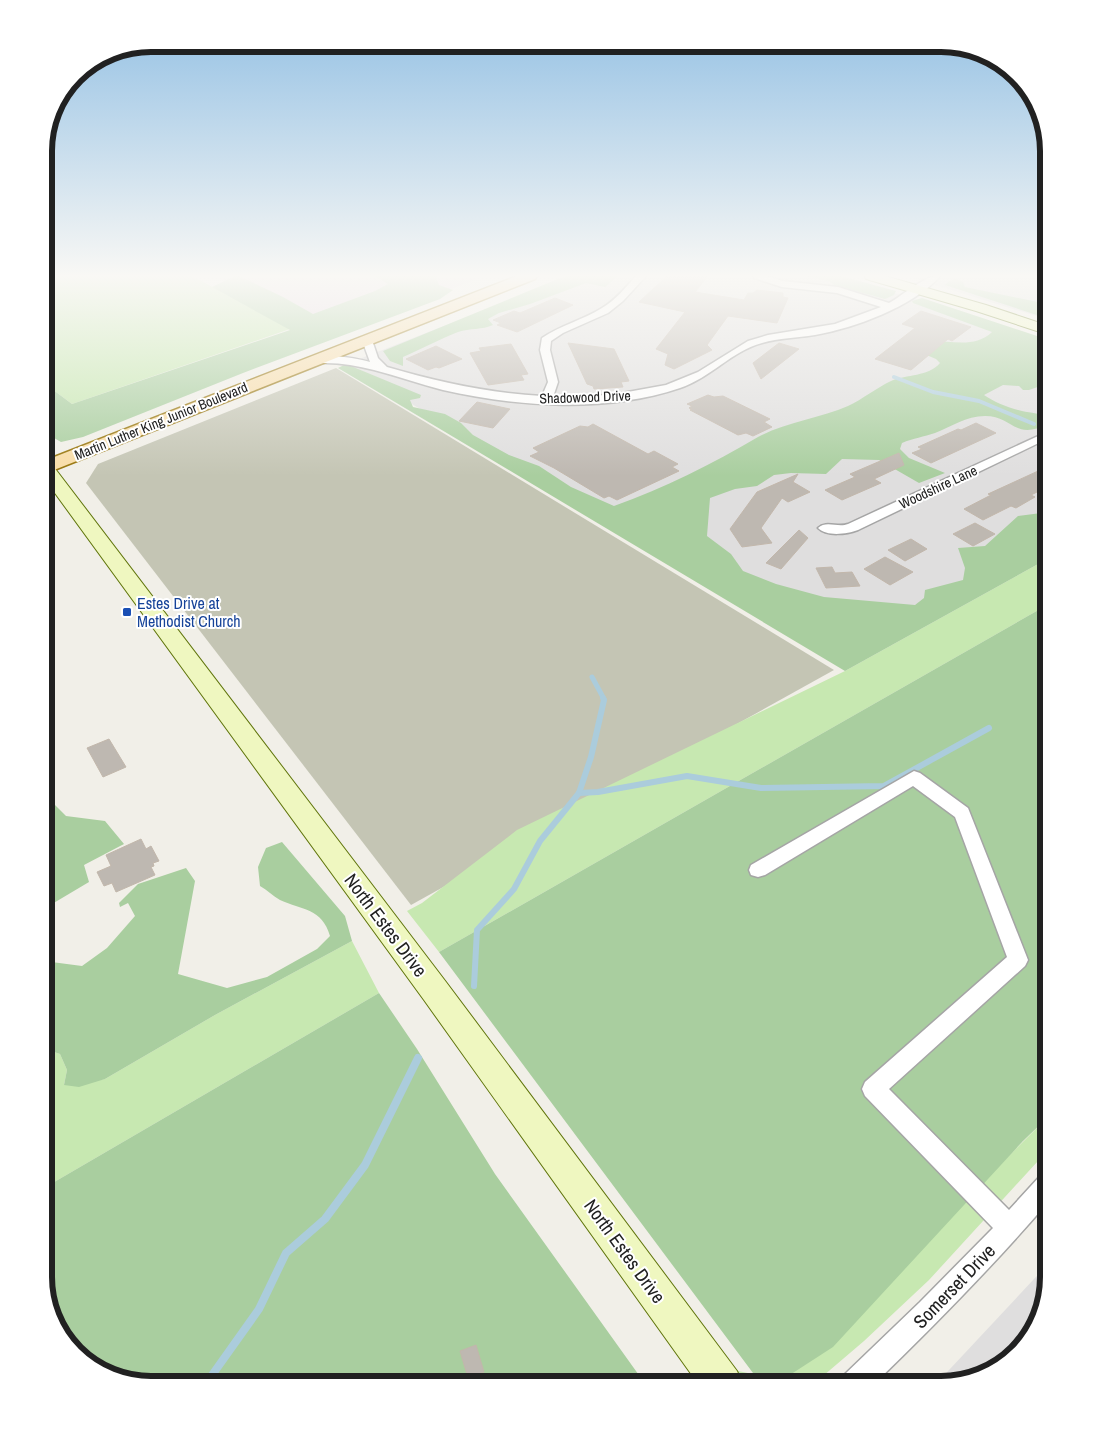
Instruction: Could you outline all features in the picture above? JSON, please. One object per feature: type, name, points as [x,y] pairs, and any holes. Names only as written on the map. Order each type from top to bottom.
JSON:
[{"type":"main road","name":"Martin Luther King Junior Boulevard","points":[[53,464],[359,343]]},
{"type":"main road","name":"North Estes Drive","points":[[53,479],[429,983],[716,1376]]},
{"type":"street","points":[[367,343],[373,359],[382,367]]},
{"type":"street","points":[[546,343],[545,350],[553,382],[546,399]]},
{"type":"street","name":"Shadowood Drive","points":[[317,360],[338,358],[382,367],[421,381],[460,390],[518,398],[611,398],[639,395],[695,378],[734,351],[754,343]]},
{"type":"street","name":"Woodshire Lane","points":[[825,528],[845,530],[853,527],[1040,438]]},
{"type":"street","points":[[758,870],[914,777],[962,813],[1018,960],[873,1089],[1010,1228]]},
{"type":"street","name":"Somerset Drive","points":[[864,1376],[927,1316],[1010,1228],[1040,1193]]},
{"type":"shaded area","points":[[401,343],[1040,343],[1040,548],[858,653],[620,524],[344,365]]},
{"type":"shaded area","points":[[336,368],[834,670],[411,905],[86,483],[98,464]]},
{"type":"shaded area","points":[[1040,1273],[1039,1297],[1035,1309],[1024,1333],[1016,1343],[997,1360],[985,1366],[955,1376],[943,1376]]},
{"type":"green space","points":[[53,343],[250,343],[72,404],[53,390]]},
{"type":"green space","points":[[253,343],[324,343],[83,437],[61,442],[53,437],[53,390],[72,404]]},
{"type":"green space","points":[[403,343],[434,343],[403,357],[403,366],[390,361],[383,351]]},
{"type":"green space","points":[[918,343],[1040,343],[1040,386],[1023,390],[1019,386],[1003,385],[984,395],[1012,408],[1040,414],[1040,427],[1029,430],[1021,429],[994,417],[978,416],[935,433],[902,443],[900,449],[909,458],[945,473],[919,483],[879,460],[842,459],[826,474],[791,473],[774,475],[757,486],[735,489],[710,498],[707,536],[731,554],[743,571],[776,584],[824,597],[915,605],[924,598],[925,590],[963,580],[965,568],[958,548],[985,546],[1018,516],[1040,513],[1040,563],[845,671],[338,368],[346,364],[421,395],[420,398],[410,400],[413,407],[445,414],[461,423],[473,435],[509,455],[539,466],[571,487],[614,506],[688,475],[768,432],[848,406],[891,381],[930,371],[940,363],[936,359],[905,346]]},
{"type":"green space","points":[[1040,563],[1040,609],[439,952],[407,911],[422,903],[517,830],[845,671]]},
{"type":"green space","points":[[1040,609],[1040,1125],[833,1347],[788,1376],[765,1376],[753,1373],[439,952]]},
{"type":"green space","points":[[52,802],[66,816],[105,821],[124,844],[84,865],[89,882],[52,904]]},
{"type":"green space","points":[[282,842],[345,916],[352,941],[215,1015],[105,1079],[79,1087],[64,1085],[67,1070],[60,1054],[52,1051],[52,962],[82,966],[107,948],[135,916],[128,903],[120,907],[119,903],[138,884],[186,868],[195,881],[178,974],[227,988],[267,977],[317,949],[330,936],[322,920],[316,915],[280,900],[260,886],[258,867],[266,848]]},
{"type":"green space","points":[[352,941],[379,993],[52,1183],[52,1051],[60,1054],[67,1070],[64,1085],[105,1079],[215,1015]]},
{"type":"green space","points":[[379,993],[417,1049],[495,1174],[640,1376],[138,1376],[113,1369],[96,1360],[77,1343],[63,1321],[54,1297],[52,1278],[52,1183]]},
{"type":"green space","points":[[1040,1125],[1040,1159],[929,1280],[864,1341],[823,1376],[786,1376]]},
{"type":"green space","points":[[733,1370],[762,1376],[737,1376]]},
{"type":"building","points":[[568,343],[614,349],[629,381],[621,382],[623,387],[594,389],[593,386],[587,384]]},
{"type":"building","points":[[661,343],[709,343],[707,345],[712,350],[674,369],[665,365],[668,354],[656,349]]},
{"type":"building","points":[[779,343],[799,349],[761,379],[753,363]]},
{"type":"building","points":[[896,343],[944,343],[911,370],[875,359]]},
{"type":"building","points":[[511,344],[528,374],[521,375],[524,380],[488,385],[470,353],[481,351],[479,348]]},
{"type":"building","points":[[436,346],[462,359],[428,370],[406,359]]},
{"type":"building","points":[[708,395],[714,397],[723,396],[770,419],[764,422],[772,427],[753,436],[746,433],[738,435],[690,410],[692,409],[689,408],[692,406],[687,404]]},
{"type":"building","points":[[477,402],[510,409],[493,428],[459,421]]},
{"type":"building","points":[[976,423],[996,433],[931,463],[912,453],[922,449],[918,447]]},
{"type":"building","points":[[593,424],[648,454],[654,451],[678,464],[672,467],[679,471],[617,500],[609,496],[604,498],[530,456],[539,452],[533,448],[580,426],[588,427]]},
{"type":"building","points":[[899,453],[904,465],[874,479],[881,483],[842,500],[825,490],[855,477],[850,474]]},
{"type":"building","points":[[1040,470],[1040,490],[1031,495],[1035,497],[1016,508],[1011,506],[983,520],[964,509],[991,495],[988,494]]},
{"type":"building","points":[[798,474],[793,482],[810,492],[788,502],[782,498],[761,528],[772,543],[742,547],[730,529],[757,492]]},
{"type":"building","points":[[975,523],[995,534],[973,546],[953,534]]},
{"type":"building","points":[[799,530],[808,538],[781,569],[766,563]]},
{"type":"building","points":[[911,539],[927,549],[905,561],[888,550]]},
{"type":"building","points":[[885,557],[913,572],[890,585],[864,569]]},
{"type":"building","points":[[832,567],[835,573],[852,572],[860,586],[826,588],[816,568]]},
{"type":"building","points":[[109,739],[126,767],[103,777],[87,748]]},
{"type":"building","points":[[141,839],[146,849],[151,846],[159,861],[153,863],[154,866],[151,867],[155,875],[116,892],[112,883],[104,886],[97,872],[111,866],[106,855]]},
{"type":"building","points":[[476,1345],[484,1372],[467,1376],[460,1351]]},
{"type":"waterway","points":[[894,377],[933,392],[979,401],[1034,424]]},
{"type":"waterway","points":[[592,677],[604,699]]},
{"type":"waterway","points":[[579,793],[591,757],[603,698]]},
{"type":"waterway","points":[[579,793],[598,792],[687,776],[761,788],[884,786],[989,728]]},
{"type":"waterway","points":[[474,986],[477,930],[514,889],[540,841],[579,793]]},
{"type":"waterway","points":[[211,1376],[259,1309],[286,1253],[325,1219],[365,1165],[418,1058]]},
{"type":"place","name":"Estes Drive at Methodist Church","points":[[127,612]]}]
